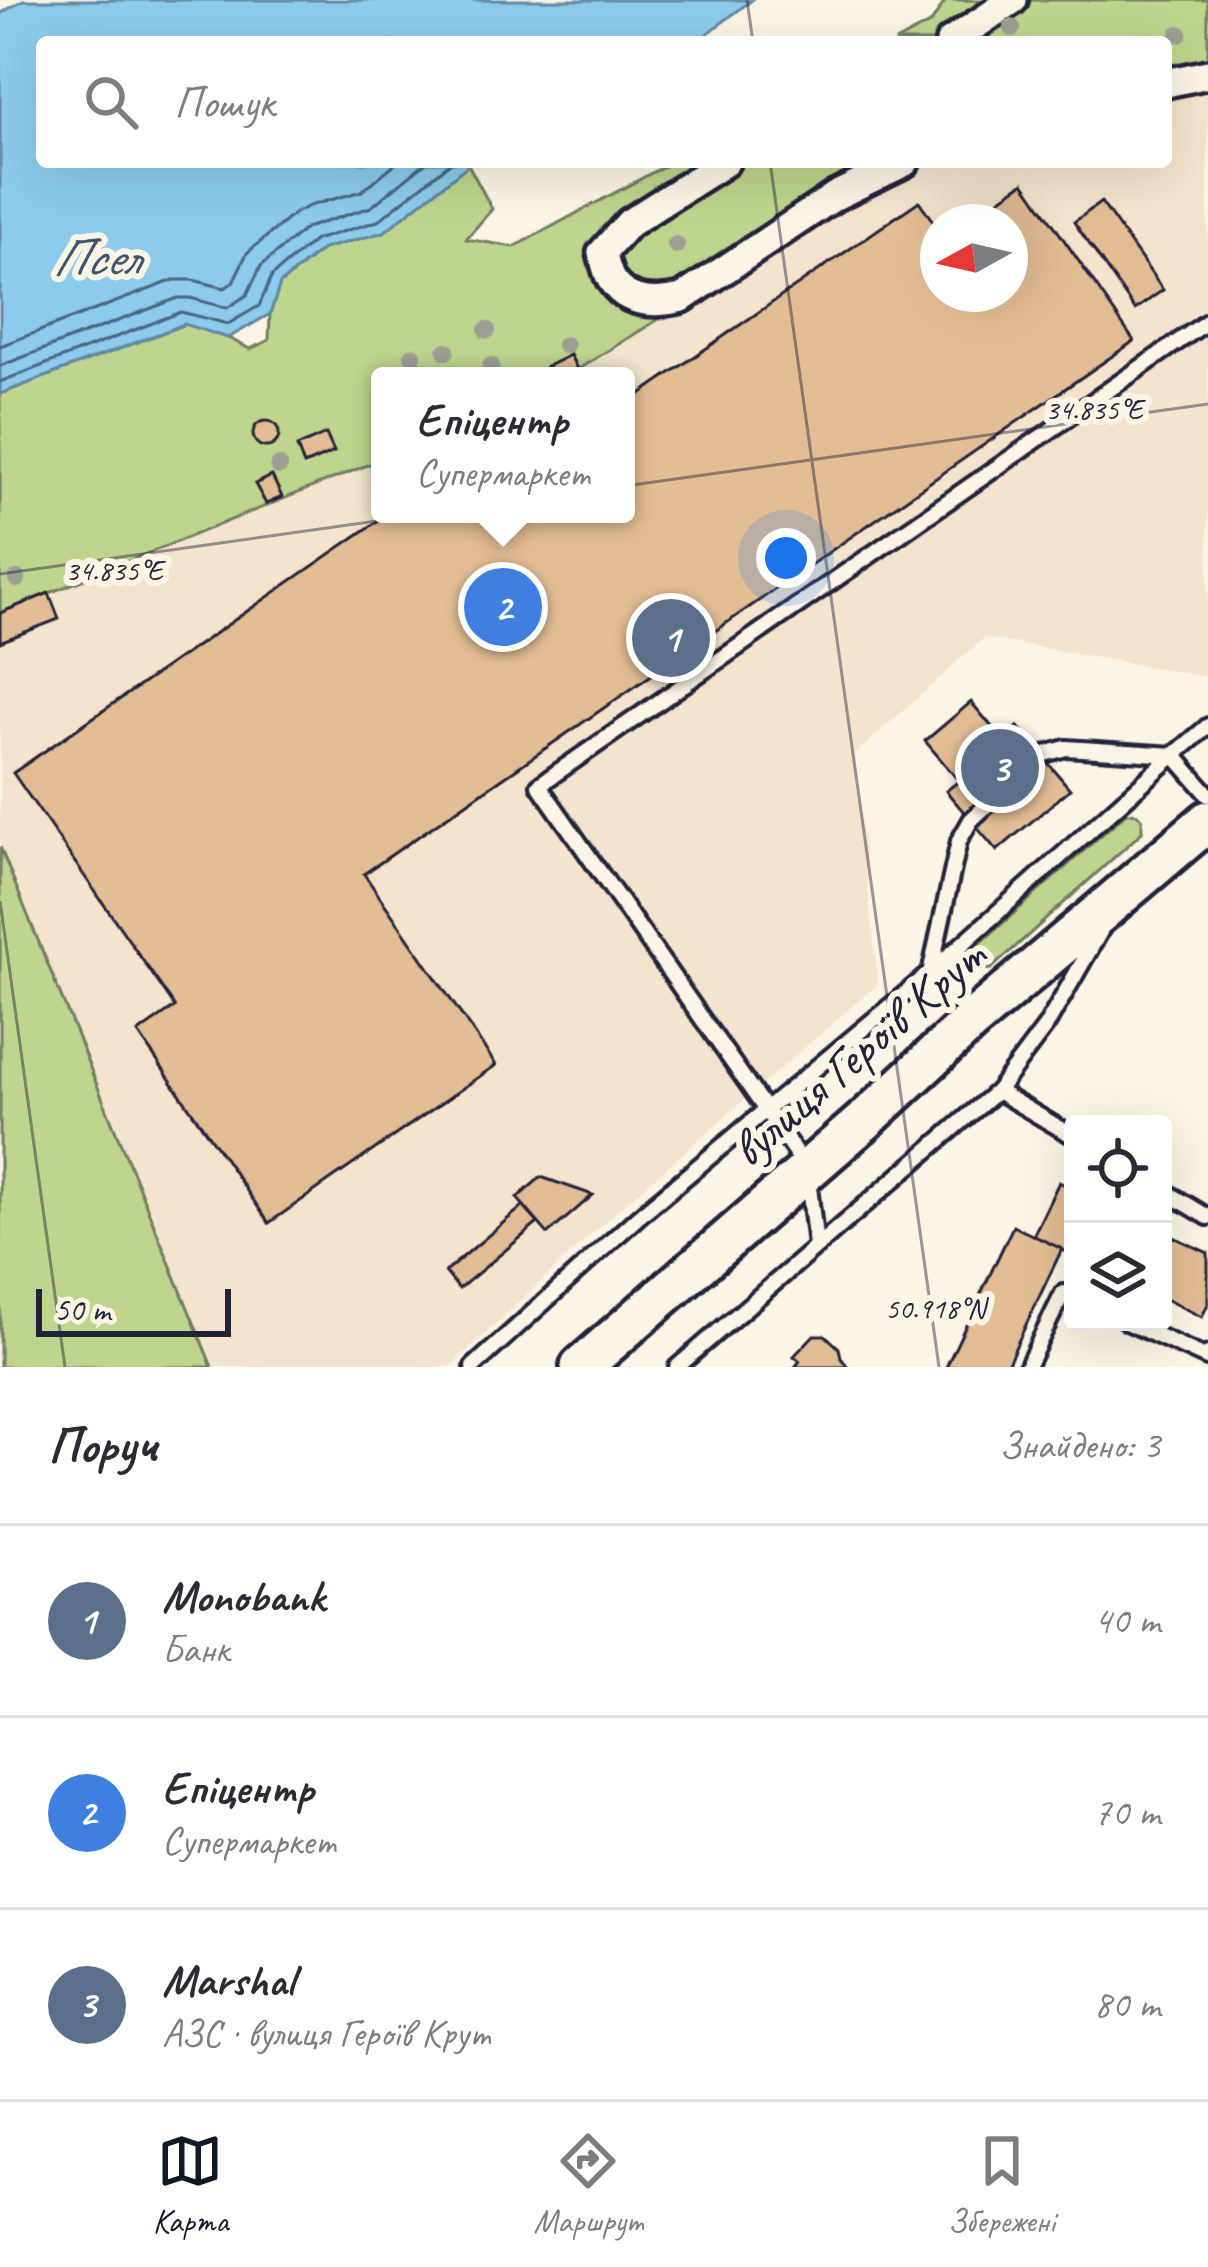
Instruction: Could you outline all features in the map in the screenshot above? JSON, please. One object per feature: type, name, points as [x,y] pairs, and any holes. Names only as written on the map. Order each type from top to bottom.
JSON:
[{"type":"main road","name":"вулиця Героїв Крут","points":[[581,1367],[973,1020],[1208,820]]},
{"type":"street","points":[[959,36],[1013,0]]},
{"type":"street","points":[[1172,82],[1208,74]]},
{"type":"street","points":[[716,168],[629,224],[602,253],[611,280],[632,299],[662,303],[682,298],[835,196],[893,168]]},
{"type":"lane","points":[[817,1246],[807,1169],[539,785],[1208,321]]},
{"type":"lane","points":[[473,1367],[640,1215],[931,972],[1208,726]]},
{"type":"lane","points":[[931,972],[959,841],[970,820],[1041,755],[1066,748],[1174,755],[1208,794]]},
{"type":"lane","points":[[677,1367],[997,1091],[1046,1026],[1120,896]]},
{"type":"lane","points":[[931,972],[973,1020]]},
{"type":"lane","points":[[997,1091],[1064,1131]]},
{"type":"lane","points":[[1172,1195],[1208,1217]]},
{"type":"lane","points":[[1027,1367],[1064,1294]]},
{"type":"lane","points":[[1148,1331],[1208,1357]]},
{"type":"shaded area","points":[[1208,86],[1208,677],[984,638],[854,755],[878,984],[625,1203],[450,1367],[212,1367],[0,847],[0,613],[371,464],[371,523],[635,523],[635,367],[581,367],[867,190],[917,168],[1172,168],[1172,93]]},
{"type":"green space","points":[[946,0],[1208,0],[1208,86],[1172,93],[1172,36],[906,36],[931,23]]},
{"type":"green space","points":[[463,168],[470,168],[492,209],[466,239],[514,247],[661,168],[917,168],[867,190],[582,367],[371,367],[371,464],[0,613],[0,394],[185,324],[250,349],[269,340],[270,314],[280,284],[323,249],[384,232]]},
{"type":"green space","points":[[1126,813],[1142,818],[1142,832],[991,969],[976,966],[974,949]]},
{"type":"green space","points":[[0,847],[212,1367],[0,1367]]},
{"type":"water","name":"Псел","points":[[23,0],[752,0],[704,36],[36,36],[36,168],[464,168],[384,232],[322,249],[280,284],[270,314],[228,338],[184,324],[0,394],[0,14]]},
{"type":"building","points":[[1024,182],[1134,341],[364,874],[496,1065],[269,1223],[138,1033],[175,1007],[13,773],[375,523],[635,523],[635,398],[919,201],[920,312],[1028,312],[1028,204],[992,204]]},
{"type":"building","points":[[1101,202],[1163,290],[1135,310],[1074,222]]},
{"type":"building","points":[[570,355],[576,367],[546,367]]},
{"type":"building","points":[[266,421],[279,434],[266,447],[253,434]]},
{"type":"building","points":[[326,434],[334,452],[304,465],[297,447]]},
{"type":"building","points":[[272,476],[282,497],[266,504],[255,484]]},
{"type":"building","points":[[49,593],[59,619],[0,642],[0,613]]},
{"type":"building","points":[[971,702],[1003,740],[1018,727],[1070,789],[997,851],[946,791],[959,781],[925,741]]},
{"type":"building","points":[[541,1177],[593,1195],[548,1234],[517,1198]]},
{"type":"building","points":[[1059,1182],[1064,1184],[1064,1251],[1033,1236]]},
{"type":"building","points":[[523,1206],[538,1223],[459,1289],[445,1272]]},
{"type":"building","points":[[1013,1226],[1062,1249],[1006,1367],[946,1367]]},
{"type":"building","points":[[1172,1236],[1208,1253],[1208,1304],[1202,1317],[1172,1302]]},
{"type":"building","points":[[814,1335],[825,1335],[839,1348],[848,1367],[795,1367],[800,1361],[794,1356]]},
{"type":"place","name":"Епіцентр","points":[[503,607]]},
{"type":"place","name":"Monobank","points":[[671,638]]},
{"type":"place","name":"Marshal","points":[[1000,768]]}]
